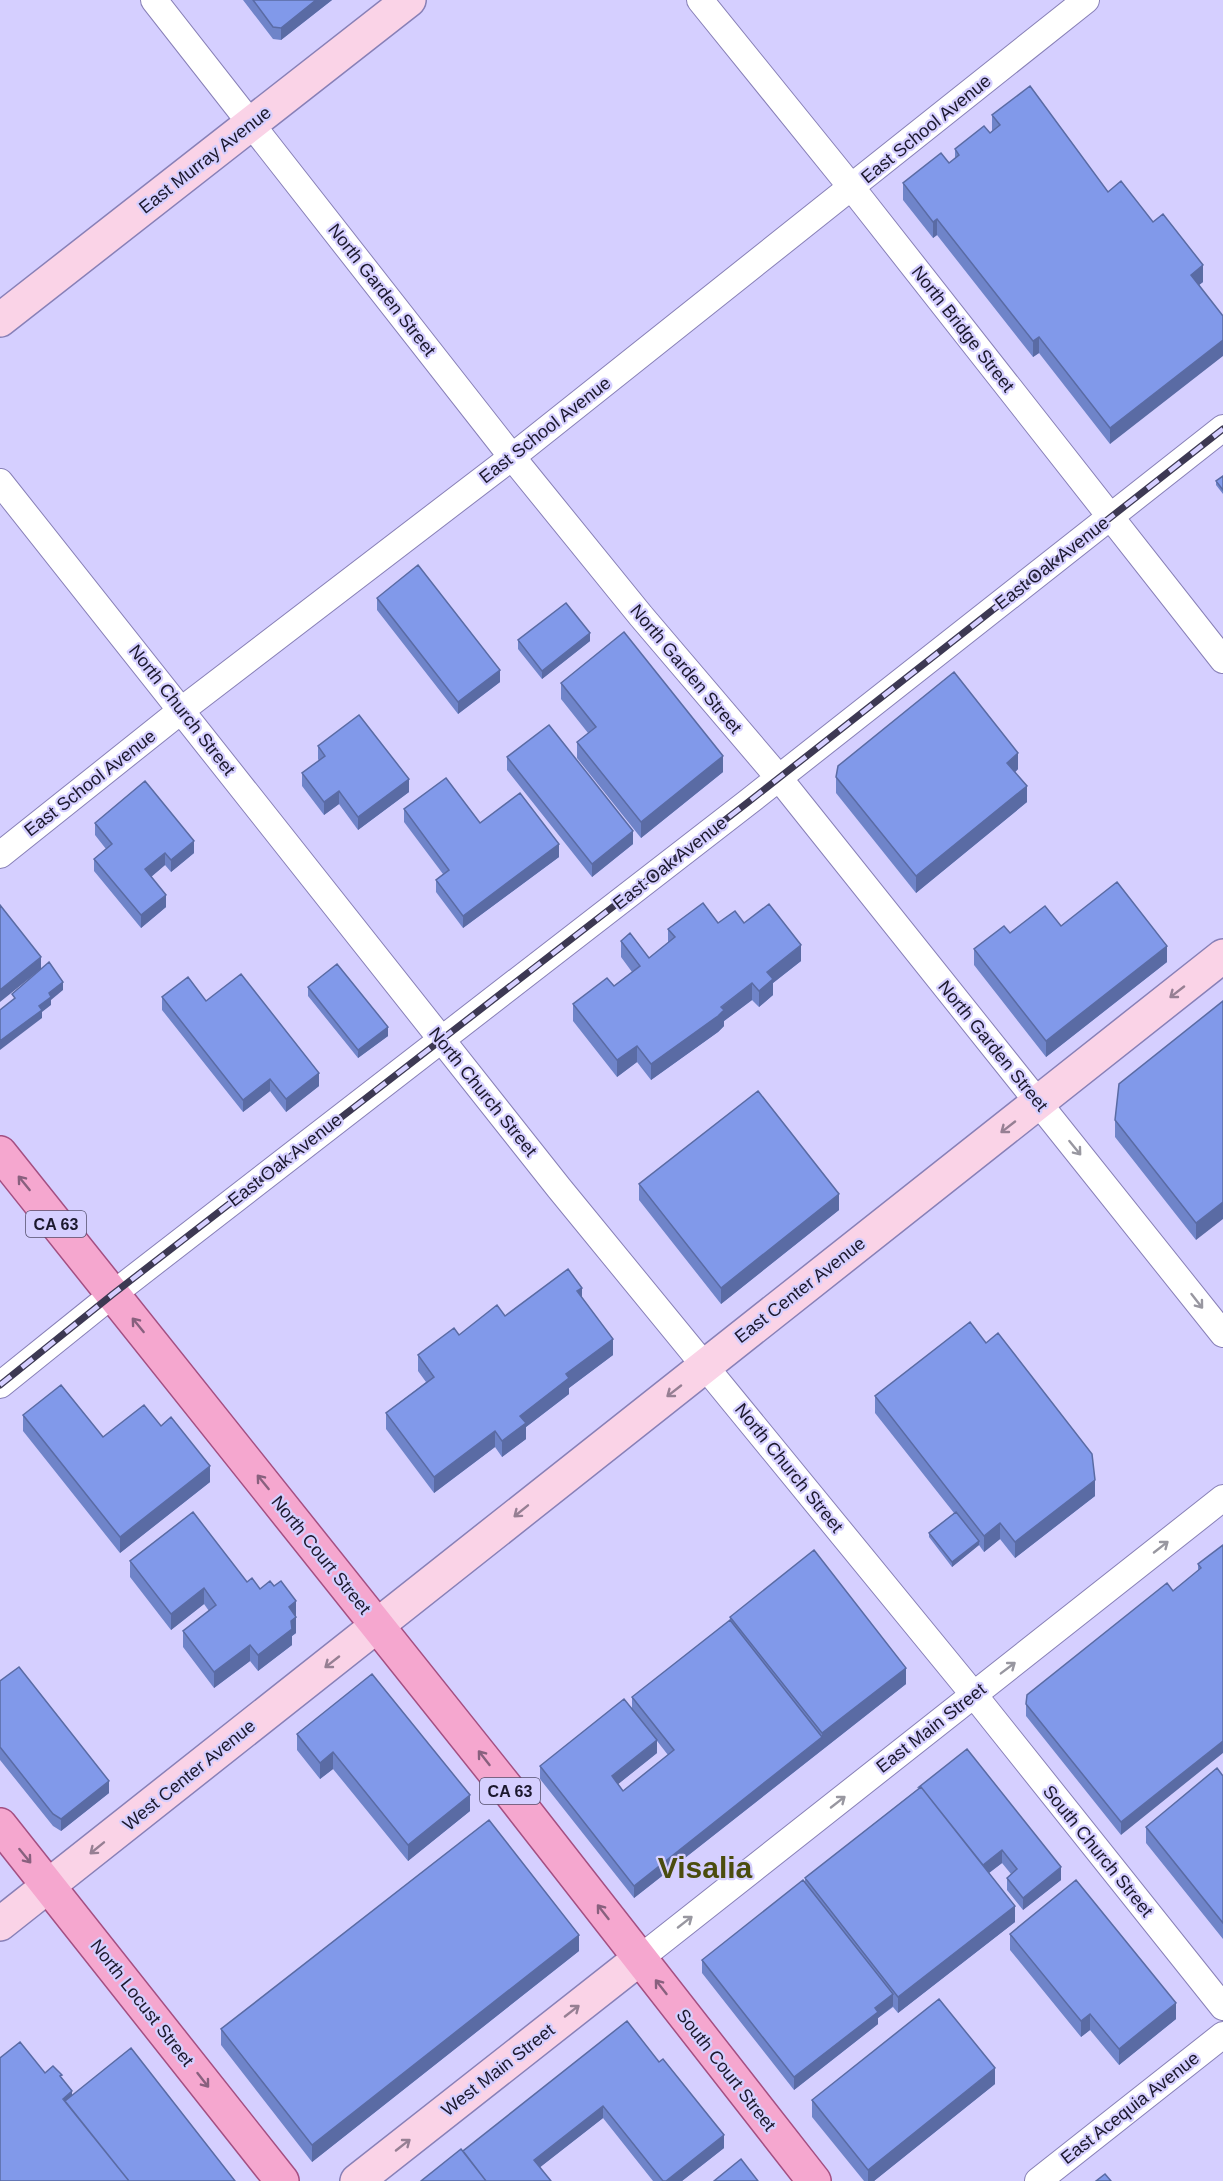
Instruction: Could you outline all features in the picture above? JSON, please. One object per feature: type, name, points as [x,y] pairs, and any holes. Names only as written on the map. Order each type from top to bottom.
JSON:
[{"type":"main road","name":"North Court Street","points":[[0,1153],[378,1626],[639,1959]]},
{"type":"main road","name":"North Locust Street","points":[[0,1825],[282,2181]]},
{"type":"main road","name":"South Court Street","points":[[639,1959],[814,2181]]},
{"type":"street","name":"North Garden Street","points":[[154,0],[512,456],[641,616],[779,778],[1223,1334]]},
{"type":"street","name":"East Murray Avenue","points":[[0,320],[409,0]]},
{"type":"street","name":"North Bridge Street","points":[[700,0],[852,188],[1223,660]]},
{"type":"street","name":"East School Avenue","points":[[0,855],[183,710],[512,456],[1086,0]]},
{"type":"street","name":"East Oak Avenue","points":[[0,1385],[113,1294],[779,778],[1223,428]]},
{"type":"street","name":"North Church Street","points":[[0,482],[183,710],[441,1040],[974,1695]]},
{"type":"street","name":"East Center Avenue","points":[[378,1626],[1223,956]]},
{"type":"street","name":"East Main Street","points":[[639,1959],[1223,1498]]},
{"type":"street","name":"West Center Avenue","points":[[0,1924],[378,1626]]},
{"type":"street","name":"South Church Street","points":[[974,1695],[1223,2007]]},
{"type":"street","name":"West Main Street","points":[[357,2181],[639,1959]]},
{"type":"street","name":"East Acequia Avenue","points":[[1038,2181],[1223,2035]]},
{"type":"building","points":[[253,0],[316,0],[281,28],[273,27]]},
{"type":"building","points":[[1030,86],[1108,192],[1121,181],[1153,222],[1163,214],[1203,265],[1191,275],[1223,316],[1223,340],[1110,428],[1039,337],[1033,341],[937,219],[933,222],[903,183],[941,153],[949,163],[959,155],[955,149],[984,126],[990,133],[1000,125],[992,115]]},
{"type":"building","points":[[1223,476],[1223,490],[1216,481]]},
{"type":"building","points":[[418,565],[500,670],[458,702],[377,598]]},
{"type":"building","points":[[566,603],[590,633],[542,671],[518,640]]},
{"type":"building","points":[[624,632],[723,756],[641,822],[577,742],[596,727],[561,683]]},
{"type":"building","points":[[954,672],[1018,753],[1007,763],[1027,786],[916,876],[836,777],[838,766]]},
{"type":"building","points":[[359,715],[409,779],[358,817],[339,791],[324,802],[302,773],[325,756],[318,746]]},
{"type":"building","points":[[549,725],[633,831],[592,864],[507,757]]},
{"type":"building","points":[[446,778],[480,823],[520,793],[559,844],[463,916],[436,880],[449,870],[404,809]]},
{"type":"building","points":[[145,781],[194,841],[171,860],[165,853],[145,869],[166,895],[141,915],[94,859],[112,844],[95,823]]},
{"type":"building","points":[[1117,882],[1167,946],[1046,1041],[974,949],[1004,926],[1010,933],[1045,906],[1061,926]]},
{"type":"building","points":[[703,903],[718,923],[735,911],[744,923],[769,904],[801,945],[767,972],[773,979],[759,991],[752,983],[721,1007],[724,1010],[718,1016],[651,1064],[637,1046],[617,1060],[573,1004],[607,978],[614,986],[640,966],[621,941],[630,933],[649,958],[675,937],[668,929]]},
{"type":"building","points":[[0,905],[41,957],[0,990]]},
{"type":"building","points":[[49,962],[63,982],[49,993],[51,997],[39,1006],[42,1010],[0,1041],[0,1010],[15,998],[12,994]]},
{"type":"building","points":[[337,964],[388,1027],[358,1050],[308,987]]},
{"type":"building","points":[[241,974],[319,1073],[286,1099],[270,1079],[243,1100],[162,997],[188,977],[206,1001]]},
{"type":"building","points":[[1223,1001],[1223,1202],[1196,1223],[1115,1120],[1119,1084]]},
{"type":"building","points":[[758,1091],[839,1194],[721,1288],[639,1184]]},
{"type":"building","points":[[568,1269],[582,1288],[577,1291],[613,1339],[566,1374],[569,1378],[520,1416],[526,1423],[502,1441],[495,1431],[434,1477],[386,1413],[434,1377],[418,1355],[454,1328],[459,1335],[497,1305],[505,1316]]},
{"type":"building","points":[[970,1322],[986,1343],[998,1333],[1092,1454],[1095,1480],[1015,1542],[1000,1523],[984,1536],[875,1396]]},
{"type":"building","points":[[61,1385],[103,1437],[144,1405],[161,1426],[171,1417],[210,1466],[120,1537],[23,1415]]},
{"type":"building","points":[[193,1512],[247,1582],[252,1578],[260,1589],[270,1581],[274,1586],[281,1581],[296,1601],[289,1607],[296,1617],[291,1621],[292,1629],[258,1655],[250,1645],[214,1672],[183,1631],[216,1605],[204,1588],[171,1614],[130,1561]]},
{"type":"building","points":[[956,1512],[979,1541],[952,1562],[929,1533]]},
{"type":"building","points":[[1223,1545],[1223,1741],[1121,1822],[1026,1704],[1027,1695],[1167,1583],[1173,1591],[1201,1568],[1198,1564]]},
{"type":"building","points":[[814,1550],[906,1668],[822,1733],[730,1617]]},
{"type":"building","points":[[730,1620],[822,1737],[634,1886],[540,1766],[624,1699],[657,1740],[612,1776],[623,1791],[674,1750],[632,1697]]},
{"type":"building","points":[[19,1667],[109,1781],[61,1819],[53,1814],[0,1747],[0,1681]]},
{"type":"building","points":[[372,1674],[470,1795],[408,1845],[333,1752],[320,1763],[297,1734]]},
{"type":"building","points":[[967,1749],[1061,1867],[1023,1898],[1007,1878],[1017,1869],[1002,1850],[983,1865],[919,1787]]},
{"type":"building","points":[[1217,1768],[1223,1776],[1223,1923],[1146,1827]]},
{"type":"building","points":[[921,1787],[1015,1906],[898,1997],[805,1878]]},
{"type":"building","points":[[489,1820],[579,1935],[312,2145],[221,2029]]},
{"type":"building","points":[[803,1880],[893,1994],[875,2008],[878,2012],[794,2077],[702,1960]]},
{"type":"building","points":[[1076,1880],[1176,2003],[1119,2049],[1090,2014],[1081,2021],[1010,1934]]},
{"type":"building","points":[[939,1999],[995,2068],[868,2170],[812,2100]]},
{"type":"building","points":[[627,2021],[659,2062],[663,2059],[724,2135],[666,2181],[663,2181],[603,2106],[534,2160],[551,2181],[486,2181],[463,2151]]},
{"type":"building","points":[[20,2042],[45,2073],[53,2066],[62,2075],[60,2076],[72,2091],[63,2099],[129,2181],[0,2181],[0,2058]]},
{"type":"building","points":[[131,2048],[235,2181],[129,2181],[65,2101]]},
{"type":"building","points":[[461,2149],[486,2181],[421,2181]]},
{"type":"building","points":[[741,2159],[758,2181],[714,2181]]},
{"type":"building","points":[[1105,2174],[1111,2181],[1096,2181]]},
{"type":"railway","points":[[0,1385],[113,1294],[747,803],[1223,429]]},
{"type":"district","name":"Visalia","points":[[705,1868]]}]
